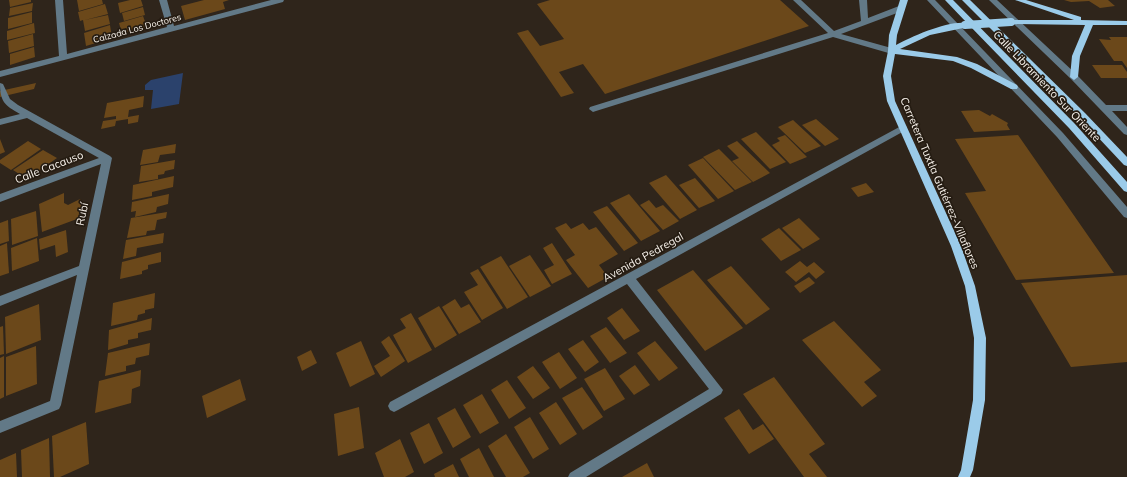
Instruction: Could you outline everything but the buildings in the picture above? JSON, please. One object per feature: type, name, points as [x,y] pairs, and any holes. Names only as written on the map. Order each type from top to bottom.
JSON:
[{"type":"main road","name":"Calle Libramiento Sur Oriente","points":[[949,0],[1072,126],[1127,188]]},
{"type":"main road","name":"Calle Libramiento Sur Oriente","points":[[966,0],[1082,115],[1127,163]]},
{"type":"main road","points":[[1019,0],[1090,23]]},
{"type":"main road","name":"Carretera Tuxtla Gutiérrez-Villaflores","points":[[903,4],[893,35],[892,51],[887,76],[891,101],[956,246],[970,286],[980,338],[979,400],[967,470],[964,477]]},
{"type":"main road","points":[[892,51],[911,39],[927,33],[960,25],[1014,22],[1127,23]]},
{"type":"main road","points":[[1074,77],[1076,56],[1090,23]]},
{"type":"main road","points":[[892,51],[954,59],[974,66],[1014,87]]},
{"type":"street","points":[[59,0],[63,58]]},
{"type":"street","points":[[164,0],[172,29]]},
{"type":"street","name":"Calzada Los Doctores","points":[[0,74],[280,0]]},
{"type":"street","points":[[796,0],[833,34],[892,51]]},
{"type":"street","points":[[863,0],[865,21]]},
{"type":"street","points":[[931,0],[960,25],[1014,87],[1060,135],[1127,214]]},
{"type":"street","points":[[992,0],[1074,77],[1127,132]]},
{"type":"street","points":[[593,109],[833,34],[903,4]]},
{"type":"street","points":[[0,86],[8,101],[26,115],[107,158]]},
{"type":"street","points":[[1104,108],[1127,108]]},
{"type":"street","points":[[0,122],[26,115]]},
{"type":"street","name":"Avenida Pedregal","points":[[394,406],[903,128]]},
{"type":"street","name":"Calle Cacauso","points":[[0,198],[107,158]]},
{"type":"street","name":"Rubí","points":[[0,427],[55,404],[82,270],[107,158]]},
{"type":"street","points":[[0,301],[82,270]]},
{"type":"street","points":[[574,477],[717,390],[629,278]]},
{"type":"water","points":[[183,73],[179,104],[151,109],[153,90],[145,90],[145,85],[151,80]]}]
